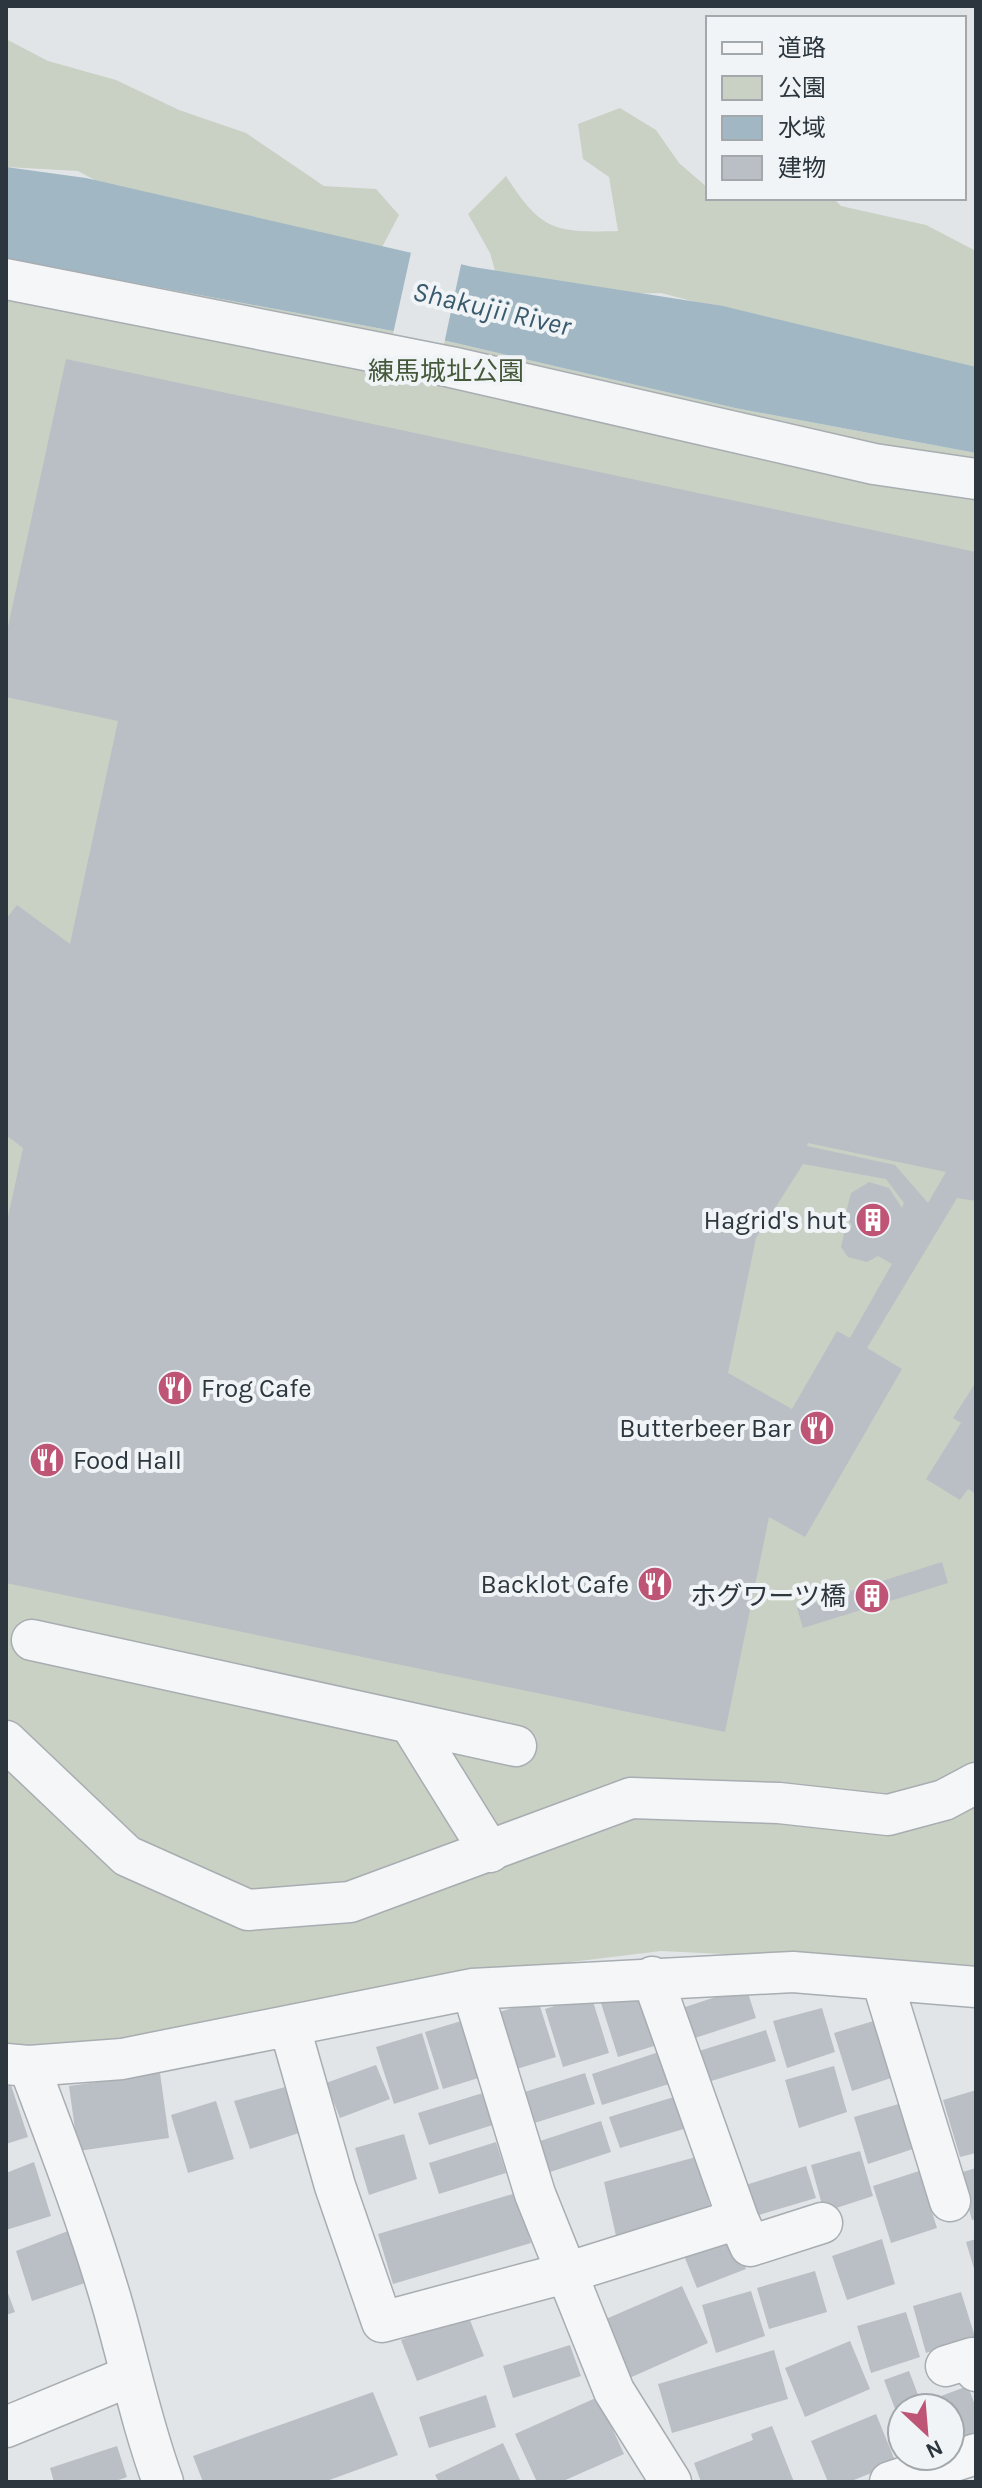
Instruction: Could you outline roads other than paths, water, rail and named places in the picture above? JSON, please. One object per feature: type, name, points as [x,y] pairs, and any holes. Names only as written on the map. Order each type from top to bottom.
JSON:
[{"type":"street","points":[[6,279],[451,367],[874,464],[976,479]]},
{"type":"street","points":[[32,1640],[516,1746]]},
{"type":"street","points":[[410,1723],[490,1852]]},
{"type":"street","points":[[6,1741],[127,1856],[248,1910],[350,1902],[631,1798],[779,1803],[888,1815],[944,1800],[976,1783]]},
{"type":"street","points":[[163,2482],[142,2426],[84,2210],[17,2065],[122,2059],[290,2028],[472,1989],[652,1977],[793,1972],[976,1987]]},
{"type":"street","points":[[652,1977],[750,2246],[822,2223]]},
{"type":"street","points":[[882,1980],[950,2201]]},
{"type":"street","points":[[472,1989],[535,2194],[569,2272],[614,2391],[671,2482]]},
{"type":"street","points":[[290,2028],[335,2186],[382,2322],[569,2272],[738,2219]]},
{"type":"street","points":[[6,2427],[130,2376]]},
{"type":"street","points":[[890,2482],[976,2454]]},
{"type":"water","name":"Shakujii River","points":[[6,167],[86,178],[473,267],[723,306],[976,367],[976,453],[735,408],[447,341],[6,259]]},
{"type":"place","name":"Hagrid's hut","points":[[873,1220]]},
{"type":"place","name":"Frog Cafe","points":[[175,1388]]},
{"type":"place","name":"Butterbeer Bar","points":[[817,1428]]},
{"type":"place","name":"Food Hall","points":[[47,1460]]},
{"type":"place","name":"Backlot Cafe","points":[[655,1584]]},
{"type":"place","name":"ホグワーツ橋","points":[[872,1596]]},
{"type":"park label","name":"練馬城址公園","points":[[446,371]]}]
